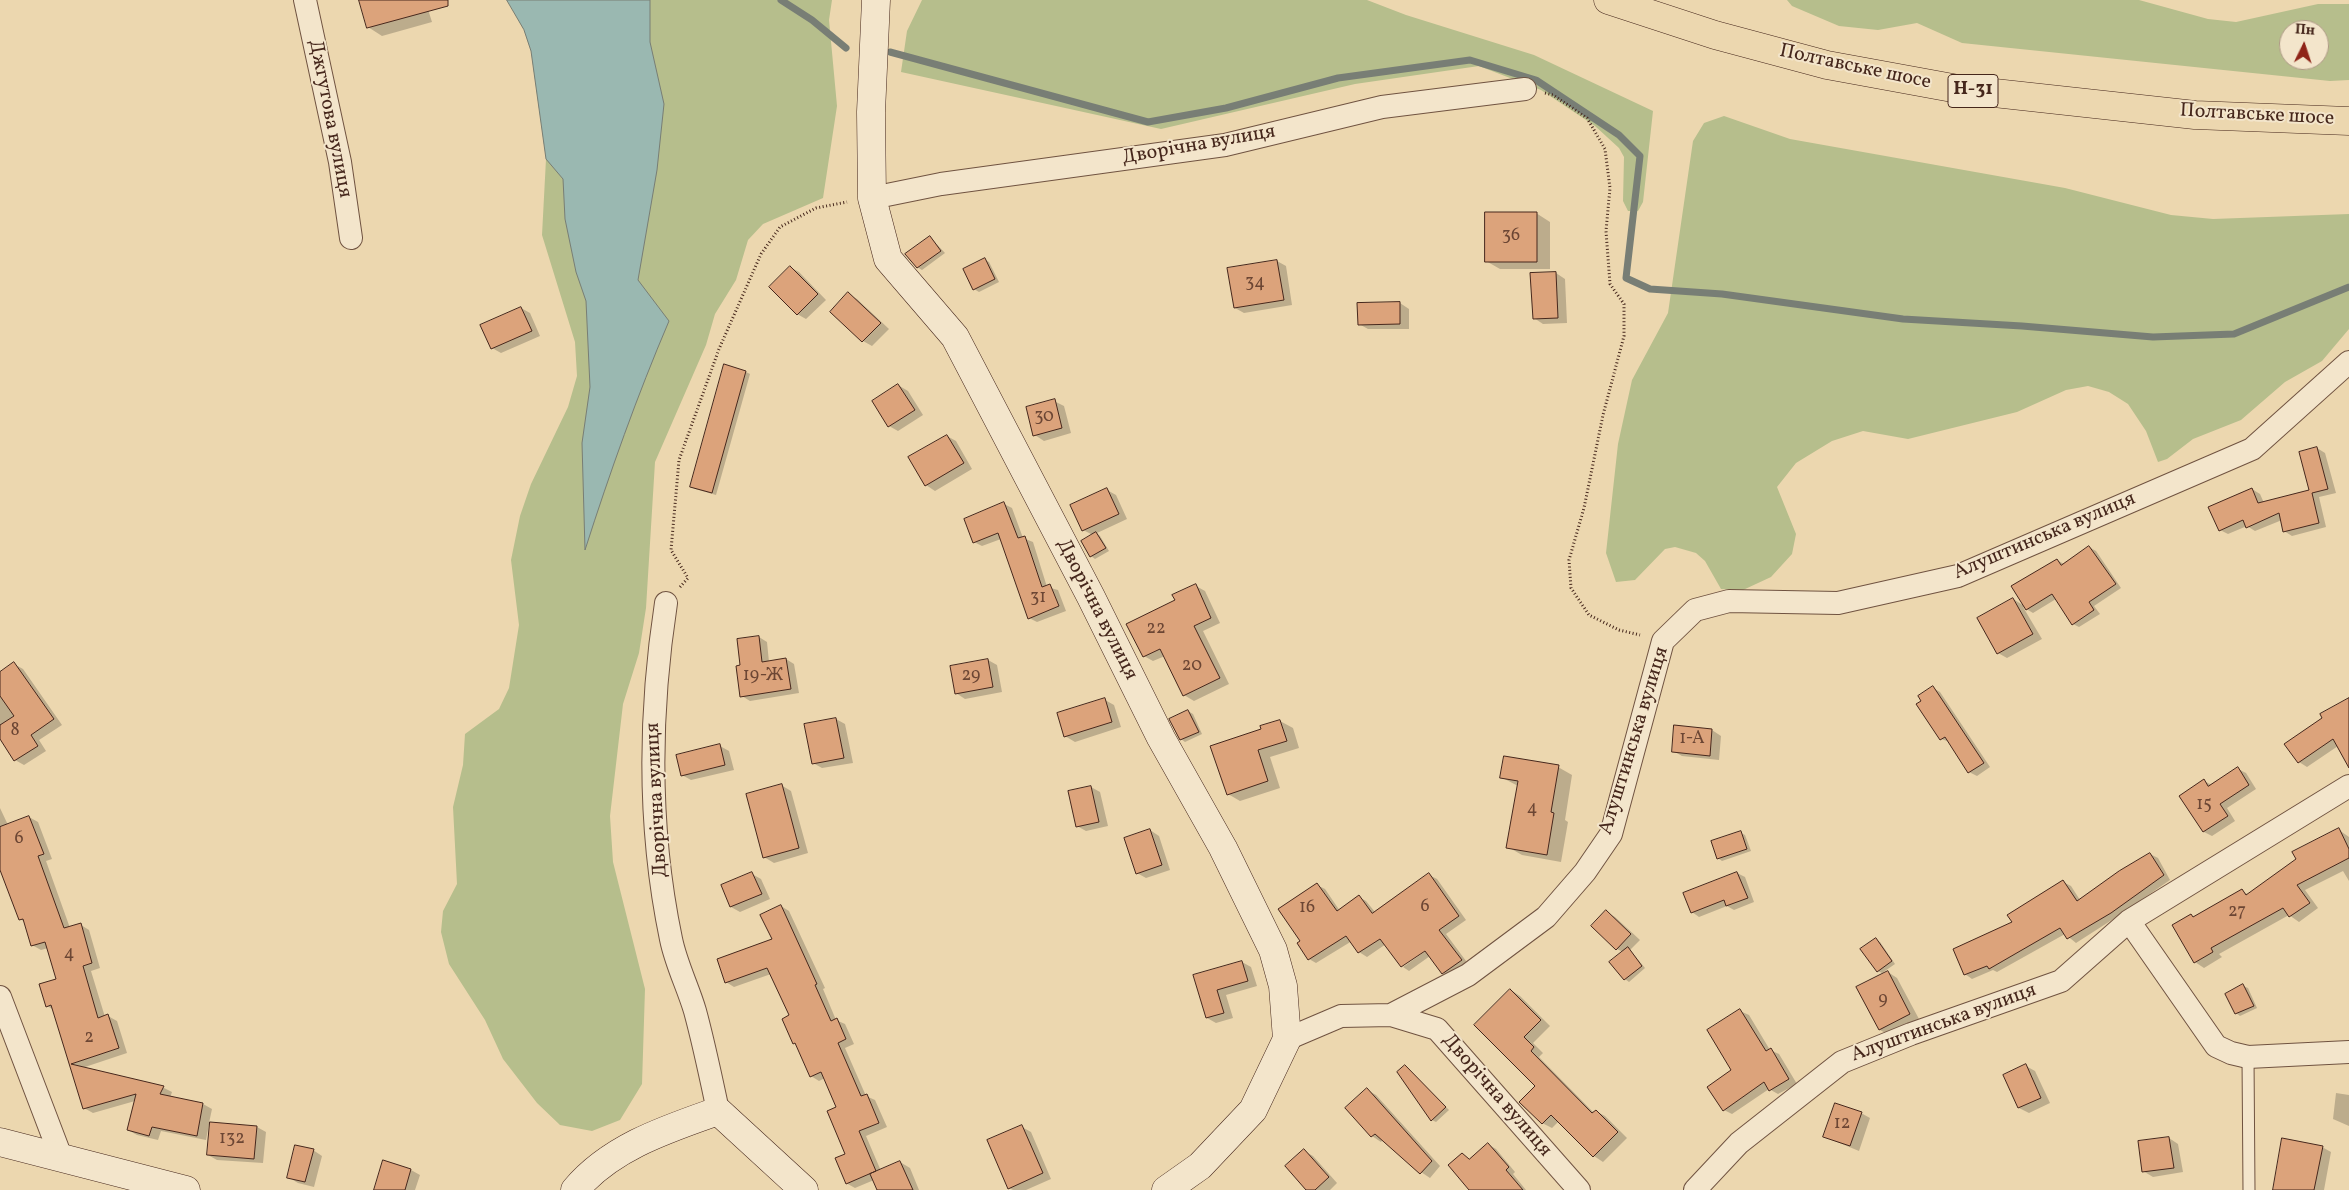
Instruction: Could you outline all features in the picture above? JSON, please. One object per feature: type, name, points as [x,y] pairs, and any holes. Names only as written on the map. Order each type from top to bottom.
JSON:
[{"type":"main road","name":"Полтавське шосе","points":[[1608,0],[1715,35],[1827,64],[1958,89],[2195,114],[2349,121]]},
{"type":"street","name":"Джгутова вулиця","points":[[305,0],[340,162],[351,238]]},
{"type":"street","name":"Дворічна вулиця","points":[[876,0],[871,112],[872,198],[888,258],[955,337],[1086,588],[1160,738],[1222,848],[1274,950],[1283,986],[1287,1039],[1253,1110],[1200,1166],[1166,1190]]},
{"type":"street","name":"Дворічна вулиця","points":[[872,198],[950,183],[1224,145],[1382,107],[1525,89]]},
{"type":"street","name":"Алуштинська вулиця","points":[[1391,1015],[1468,975],[1546,917],[1585,872],[1611,834],[1663,642],[1694,610],[1728,601],[1838,603],[1958,576],[2252,449],[2349,362]]},
{"type":"street","name":"Дворічна вулиця","points":[[666,603],[657,662],[654,726],[657,853],[671,941],[694,1010],[718,1111]]},
{"type":"street","name":"Алуштинська вулиця","points":[[1695,1190],[1739,1143],[1842,1062],[1911,1034],[2060,981],[2129,921],[2349,786]]},
{"type":"street","points":[[2129,921],[2216,1046],[2231,1054],[2248,1058],[2349,1052]]},
{"type":"street","points":[[0,997],[61,1157]]},
{"type":"street","name":"Дворічна вулиця","points":[[1287,1039],[1341,1016],[1391,1015],[1436,1029],[1579,1190]]},
{"type":"street","points":[[575,1190],[587,1176],[637,1142],[718,1111],[804,1190]]},
{"type":"street","points":[[0,1142],[186,1190]]},
{"type":"lane","points":[[2248,1058],[2249,1190]]},
{"type":"path","points":[[1525,89],[1554,95],[1587,118],[1605,149],[1610,188],[1606,231],[1610,284],[1624,304],[1624,336],[1603,416],[1584,508],[1569,560],[1571,588],[1589,615],[1619,630],[1663,642]]},
{"type":"path","points":[[666,603],[688,578],[671,550],[679,460],[719,349],[761,254],[780,227],[816,208],[872,198]]},
{"type":"green space","points":[[507,0],[832,0],[829,20],[837,106],[823,198],[763,224],[748,240],[736,280],[715,314],[706,345],[655,462],[646,608],[639,653],[623,704],[610,816],[613,862],[645,989],[642,1084],[620,1120],[592,1131],[560,1125],[537,1103],[503,1059],[485,1020],[449,964],[441,932],[443,911],[457,884],[453,807],[463,765],[465,734],[499,709],[509,688],[519,625],[511,560],[520,516],[531,484],[568,407],[577,376],[575,342],[542,235],[546,159],[531,51],[524,30]]},
{"type":"green space","points":[[922,0],[1367,0],[1406,15],[1534,55],[1653,111],[1643,202],[1638,211],[1628,211],[1623,201],[1624,157],[1619,148],[1595,126],[1541,90],[1479,66],[1355,84],[1161,129],[901,72],[907,31]]},
{"type":"green space","points":[[1787,0],[2139,0],[2208,19],[2236,22],[2318,4],[2349,4],[2349,80],[2330,81],[1962,43],[1917,23],[1878,30],[1839,26],[1792,6]]},
{"type":"green space","points":[[1724,116],[1790,139],[2065,188],[2171,215],[2213,219],[2349,214],[2349,329],[2322,361],[2285,382],[2241,420],[2193,439],[2167,459],[2158,462],[2146,431],[2128,404],[2109,392],[2088,386],[2066,390],[2017,412],[1908,439],[1863,431],[1832,441],[1796,463],[1777,487],[1796,534],[1792,554],[1771,577],[1743,590],[1721,589],[1705,561],[1696,553],[1675,547],[1665,549],[1635,580],[1616,582],[1606,553],[1618,444],[1632,380],[1668,313],[1693,141],[1704,123]]},
{"type":"water","points":[[507,0],[650,0],[650,42],[664,104],[657,170],[638,280],[669,321],[624,434],[585,550],[582,443],[590,387],[586,301],[576,272],[565,219],[563,179],[546,159],[531,51],[524,30]]},
{"type":"building","points":[[359,0],[448,0],[448,6],[367,28]]},
{"type":"building","points":[[1485,212],[1537,212],[1537,262],[1485,262]]},
{"type":"building","points":[[930,236],[941,251],[917,268],[905,254]]},
{"type":"building","points":[[985,258],[995,279],[973,290],[963,269]]},
{"type":"building","points":[[1277,260],[1284,300],[1234,308],[1227,268]]},
{"type":"building","points":[[790,266],[818,294],[797,315],[769,287]]},
{"type":"building","points":[[1556,272],[1558,318],[1533,319],[1530,273]]},
{"type":"building","points":[[848,292],[881,323],[862,342],[830,312]]},
{"type":"building","points":[[1400,302],[1400,324],[1358,325],[1357,303]]},
{"type":"building","points":[[521,307],[532,331],[491,349],[480,325]]},
{"type":"building","points":[[724,364],[746,371],[712,493],[690,487]]},
{"type":"building","points":[[898,384],[915,410],[888,427],[872,401]]},
{"type":"building","points":[[1055,399],[1062,428],[1033,436],[1026,407]]},
{"type":"building","points":[[947,435],[964,463],[925,486],[908,457]]},
{"type":"building","points":[[2317,447],[2328,489],[2312,493],[2319,523],[2283,532],[2279,513],[2246,528],[2243,520],[2219,531],[2208,507],[2252,488],[2258,503],[2309,490],[2299,452]]},
{"type":"building","points":[[1107,488],[1119,514],[1082,531],[1070,505]]},
{"type":"building","points":[[1004,502],[1018,538],[1025,536],[1042,587],[1050,584],[1059,606],[1028,619],[998,533],[973,543],[964,519]]},
{"type":"building","points":[[1096,532],[1106,548],[1090,557],[1081,541]]},
{"type":"building","points":[[2089,546],[2116,584],[2089,602],[2094,610],[2072,625],[2052,594],[2026,610],[2011,586],[2057,559],[2061,565]]},
{"type":"building","points":[[1196,584],[1211,618],[1194,626],[1220,678],[1183,696],[1160,649],[1143,657],[1126,624],[1175,600],[1172,595]]},
{"type":"building","points":[[2013,598],[2033,634],[1997,654],[1977,618]]},
{"type":"building","points":[[759,636],[762,662],[786,658],[791,689],[740,697],[736,666],[740,665],[737,639]]},
{"type":"building","points":[[988,659],[993,687],[955,694],[950,666]]},
{"type":"building","points":[[14,662],[54,719],[31,735],[38,746],[14,761],[0,739],[0,725],[14,716],[0,696],[0,672]]},
{"type":"building","points":[[1933,686],[1984,763],[1968,773],[1945,737],[1940,740],[1916,704],[1921,701],[1918,696]]},
{"type":"building","points":[[1105,698],[1112,722],[1064,737],[1057,713]]},
{"type":"building","points":[[2349,698],[2349,768],[2333,739],[2298,763],[2284,744],[2322,718],[2320,714]]},
{"type":"building","points":[[1188,710],[1199,732],[1180,740],[1169,719]]},
{"type":"building","points":[[836,718],[844,758],[812,764],[804,724]]},
{"type":"building","points":[[1280,720],[1287,741],[1258,750],[1268,781],[1227,795],[1210,746],[1261,729],[1260,726]]},
{"type":"building","points":[[1674,725],[1712,729],[1710,756],[1672,752]]},
{"type":"building","points":[[720,744],[725,765],[681,776],[676,755]]},
{"type":"building","points":[[1504,756],[1559,765],[1551,812],[1554,813],[1547,855],[1506,848],[1518,781],[1500,778]]},
{"type":"building","points":[[2238,767],[2249,785],[2220,804],[2228,816],[2203,832],[2179,796],[2204,779],[2208,786]]},
{"type":"building","points":[[782,784],[799,848],[763,858],[746,794]]},
{"type":"building","points":[[1091,786],[1099,822],[1076,827],[1068,791]]},
{"type":"building","points":[[29,816],[44,854],[38,856],[64,928],[81,923],[92,963],[83,966],[98,1018],[108,1014],[119,1048],[71,1064],[164,1086],[160,1094],[203,1103],[197,1136],[152,1127],[149,1136],[127,1130],[136,1094],[83,1109],[51,1005],[46,1007],[39,984],[56,979],[45,942],[31,946],[23,919],[19,920],[0,870],[0,827]]},
{"type":"building","points":[[2339,828],[2349,849],[2349,858],[2297,885],[2310,903],[2289,917],[2283,908],[2211,948],[2213,952],[2194,963],[2172,925],[2191,914],[2193,917],[2242,889],[2246,895],[2296,859],[2292,852]]},
{"type":"building","points":[[1150,829],[1162,865],[1136,874],[1124,838]]},
{"type":"building","points":[[1741,831],[1747,849],[1717,859],[1711,841]]},
{"type":"building","points":[[2150,853],[2164,875],[2111,913],[2067,939],[2060,928],[1989,969],[1987,966],[1964,975],[1953,949],[2012,922],[2007,915],[2063,880],[2077,901],[2119,871]]},
{"type":"building","points":[[752,872],[762,894],[730,907],[721,885]]},
{"type":"building","points":[[1737,872],[1748,898],[1726,906],[1724,900],[1691,913],[1683,893]]},
{"type":"building","points":[[1429,873],[1459,916],[1439,930],[1462,960],[1442,974],[1425,951],[1401,967],[1380,939],[1358,953],[1346,936],[1308,960],[1297,943],[1300,941],[1278,909],[1317,883],[1337,911],[1359,895],[1372,913]]},
{"type":"building","points":[[781,905],[817,984],[815,985],[831,1021],[837,1018],[846,1039],[838,1043],[861,1096],[867,1094],[879,1123],[859,1131],[876,1171],[846,1184],[835,1158],[845,1154],[827,1111],[836,1107],[821,1072],[810,1077],[795,1043],[793,1044],[782,1019],[789,1015],[767,968],[725,983],[717,959],[772,939],[760,915]]},
{"type":"building","points":[[1606,910],[1631,934],[1616,950],[1591,926]]},
{"type":"building","points":[[1876,938],[1892,961],[1877,972],[1860,949]]},
{"type":"building","points":[[1628,947],[1642,966],[1624,980],[1609,962]]},
{"type":"building","points":[[1242,961],[1248,981],[1217,990],[1224,1013],[1206,1018],[1193,975]]},
{"type":"building","points":[[1888,971],[1910,1014],[1879,1030],[1856,987]]},
{"type":"building","points":[[2243,984],[2254,1006],[2235,1014],[2225,994]]},
{"type":"building","points":[[1510,989],[1541,1020],[1524,1037],[1534,1047],[1531,1051],[1592,1113],[1596,1110],[1618,1132],[1593,1157],[1551,1115],[1542,1124],[1519,1102],[1535,1086],[1474,1025]]},
{"type":"building","points":[[1740,1009],[1766,1051],[1771,1048],[1789,1079],[1769,1091],[1764,1082],[1723,1111],[1707,1087],[1731,1070],[1707,1030]]},
{"type":"building","points":[[2026,1064],[2041,1098],[2018,1108],[2003,1075]]},
{"type":"building","points":[[1405,1065],[1446,1107],[1431,1121],[1397,1072]]},
{"type":"building","points":[[1367,1088],[1432,1161],[1420,1174],[1375,1134],[1371,1137],[1345,1108]]},
{"type":"building","points":[[1835,1103],[1862,1112],[1850,1146],[1823,1137]]},
{"type":"building","points":[[210,1122],[257,1126],[254,1159],[207,1155]]},
{"type":"building","points":[[1022,1125],[1043,1173],[1008,1189],[987,1140]]},
{"type":"building","points":[[2169,1137],[2174,1168],[2142,1172],[2138,1141]]},
{"type":"building","points":[[2282,1138],[2323,1146],[2314,1190],[2273,1190]]},
{"type":"building","points":[[1488,1143],[1509,1167],[1506,1170],[1523,1190],[1469,1190],[1448,1165],[1462,1153],[1469,1159]]},
{"type":"building","points":[[295,1145],[314,1149],[305,1182],[287,1178]]},
{"type":"building","points":[[1304,1149],[1329,1177],[1315,1190],[1306,1190],[1285,1166]]},
{"type":"building","points":[[383,1160],[411,1169],[405,1190],[374,1190]]},
{"type":"building","points":[[900,1161],[913,1190],[877,1190],[870,1174]]},
{"type":"waterway","points":[[781,0],[812,20],[846,48]]},
{"type":"waterway","points":[[890,52],[1148,122],[1226,108],[1338,78],[1470,60],[1536,80],[1619,135],[1640,156],[1626,278],[1650,289],[1722,294],[1903,319],[2022,326],[2153,337],[2234,334],[2349,287]]}]
